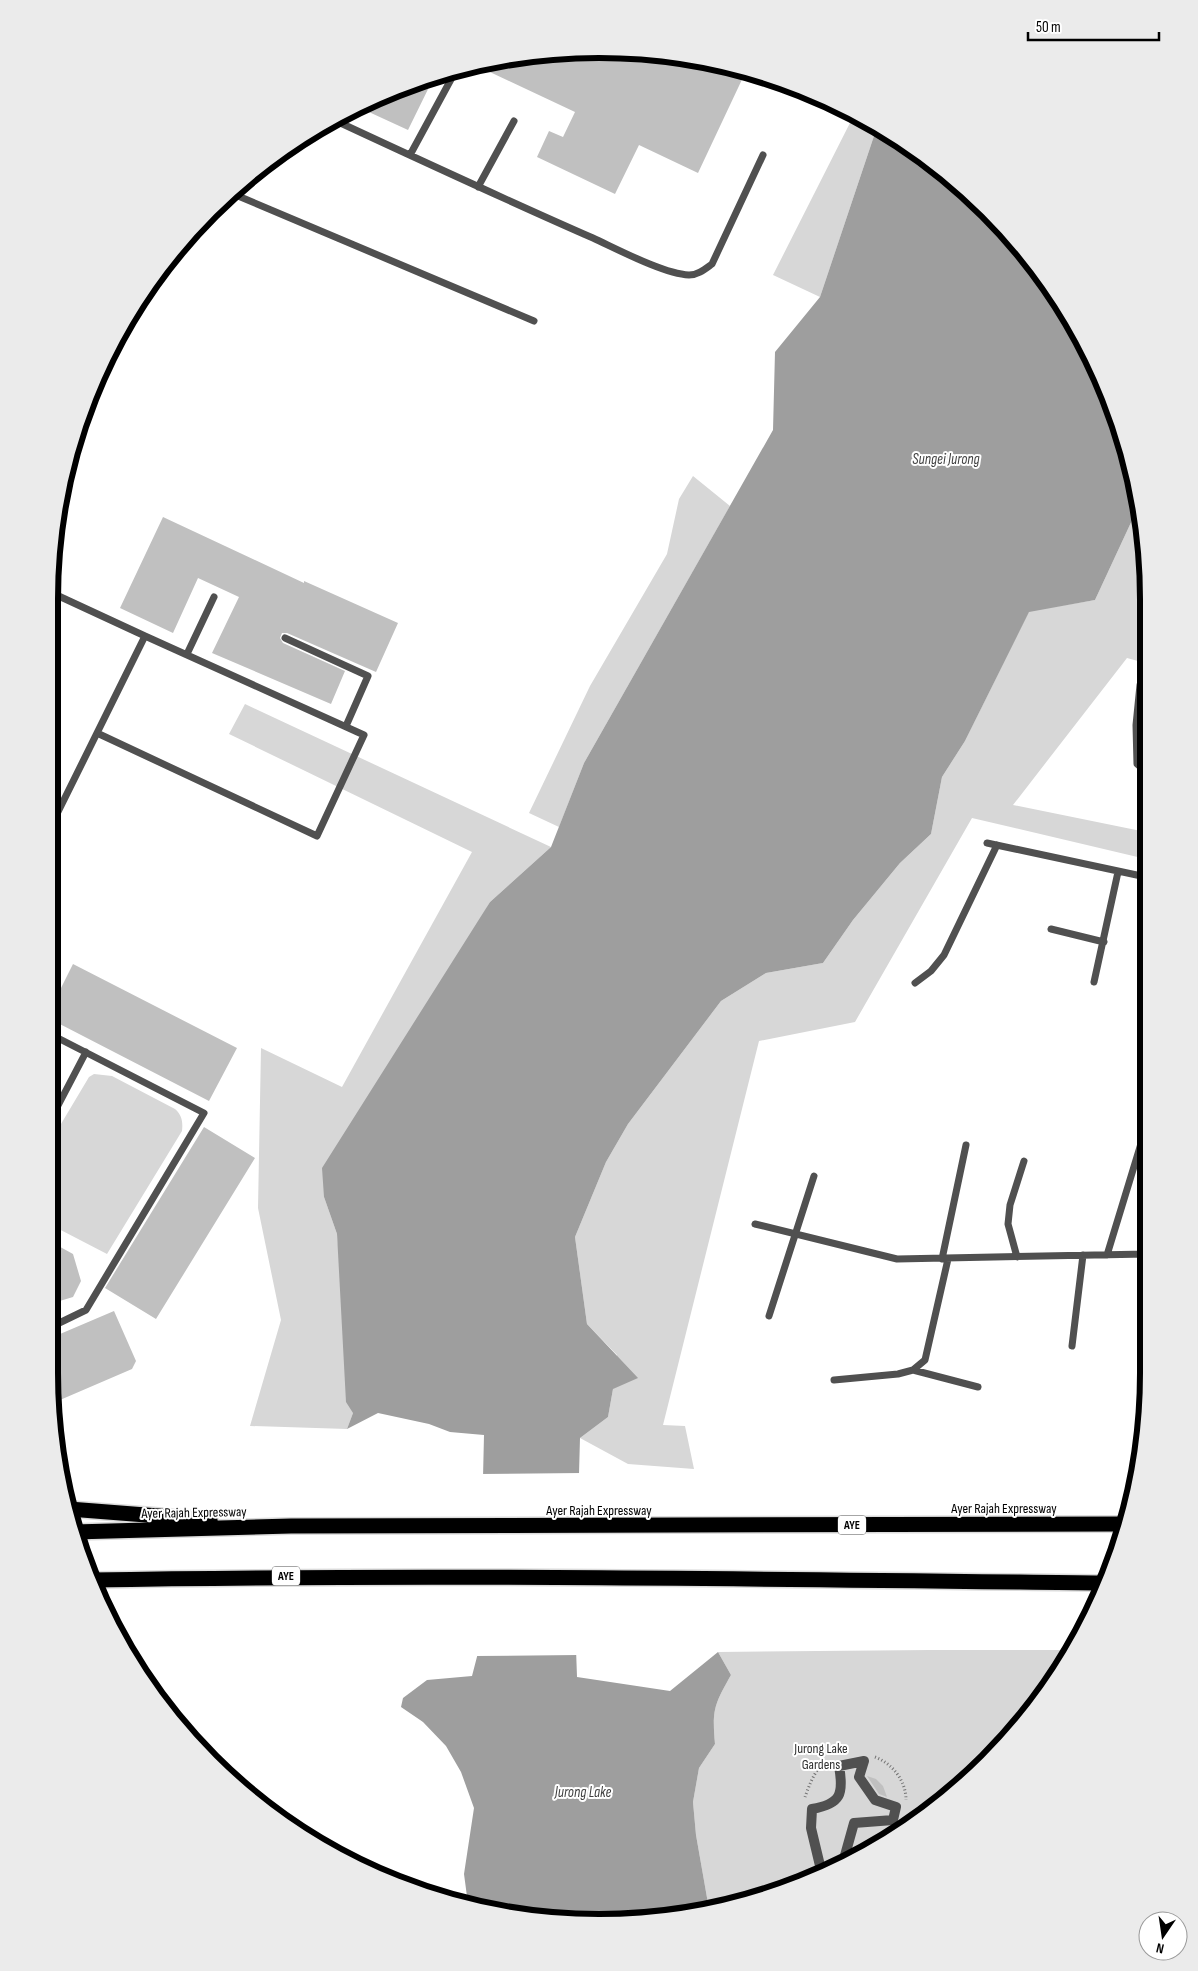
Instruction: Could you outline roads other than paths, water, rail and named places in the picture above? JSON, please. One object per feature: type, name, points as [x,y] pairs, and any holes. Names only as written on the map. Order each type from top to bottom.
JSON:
[{"type":"highway","points":[[75,1510],[291,1526]]},
{"type":"highway","name":"Ayer Rajah Expressway","points":[[82,1532],[291,1526],[1118,1524]]},
{"type":"highway","name":"AYE","points":[[99,1580],[296,1576],[480,1576],[1097,1583]]},
{"type":"street","points":[[820,1866],[811,1828],[812,1809],[834,1803],[840,1795],[842,1782],[839,1766],[864,1762],[859,1777],[875,1800],[896,1807],[893,1820],[854,1823],[845,1854]]},
{"type":"lane","points":[[410,155],[452,78]]},
{"type":"lane","points":[[478,187],[514,122]]},
{"type":"lane","points":[[341,123],[478,187],[672,272],[690,275],[702,271],[712,264],[763,155]]},
{"type":"lane","points":[[238,196],[534,321]]},
{"type":"lane","points":[[58,596],[364,735],[317,836],[97,734]]},
{"type":"lane","points":[[187,654],[214,597]]},
{"type":"lane","points":[[58,812],[145,636]]},
{"type":"lane","points":[[285,638],[368,676],[346,726]]},
{"type":"lane","points":[[1140,685],[1136,725],[1137,764],[1140,767]]},
{"type":"lane","points":[[987,843],[1140,876]]},
{"type":"lane","points":[[915,983],[931,972],[944,955],[997,845]]},
{"type":"lane","points":[[1094,982],[1118,872]]},
{"type":"lane","points":[[1051,929],[1104,942]]},
{"type":"lane","points":[[58,1038],[204,1113],[86,1310],[58,1324]]},
{"type":"lane","points":[[58,1105],[86,1052]]},
{"type":"lane","points":[[834,1380],[898,1374],[913,1370],[925,1360],[966,1145]]},
{"type":"lane","points":[[1107,1255],[1140,1147]]},
{"type":"lane","points":[[1017,1257],[1008,1224],[1010,1205],[1024,1161]]},
{"type":"lane","points":[[769,1316],[814,1176]]},
{"type":"lane","points":[[755,1224],[897,1259],[1140,1254]]},
{"type":"lane","points":[[1072,1346],[1083,1255]]},
{"type":"lane","points":[[913,1370],[978,1387]]},
{"type":"water","name":"Sungei Jurong","points":[[875,133],[929,169],[982,216],[1029,269],[1049,298],[1085,360],[1112,425],[1122,459],[1134,516],[1095,600],[1029,612],[965,741],[942,777],[931,834],[900,863],[853,920],[823,963],[766,973],[721,1001],[628,1124],[606,1162],[575,1237],[587,1324],[638,1378],[613,1389],[608,1417],[580,1438],[576,1582],[574,1592],[577,1677],[670,1691],[718,1652],[731,1675],[718,1701],[714,1715],[715,1744],[699,1768],[693,1802],[696,1835],[708,1902],[670,1909],[599,1914],[528,1909],[493,1903],[467,1897],[464,1874],[474,1808],[461,1772],[446,1746],[423,1722],[401,1707],[403,1698],[427,1680],[472,1676],[479,1649],[484,1435],[450,1432],[429,1424],[378,1413],[347,1429],[353,1413],[346,1402],[337,1234],[324,1197],[322,1168],[490,902],[551,847],[584,763],[773,430],[775,352],[820,297]]},
{"type":"park label","name":"Jurong Lake Gardens","points":[[821,1756]]},
{"type":"water label","name":"Jurong Lake","points":[[583,1792]]}]
